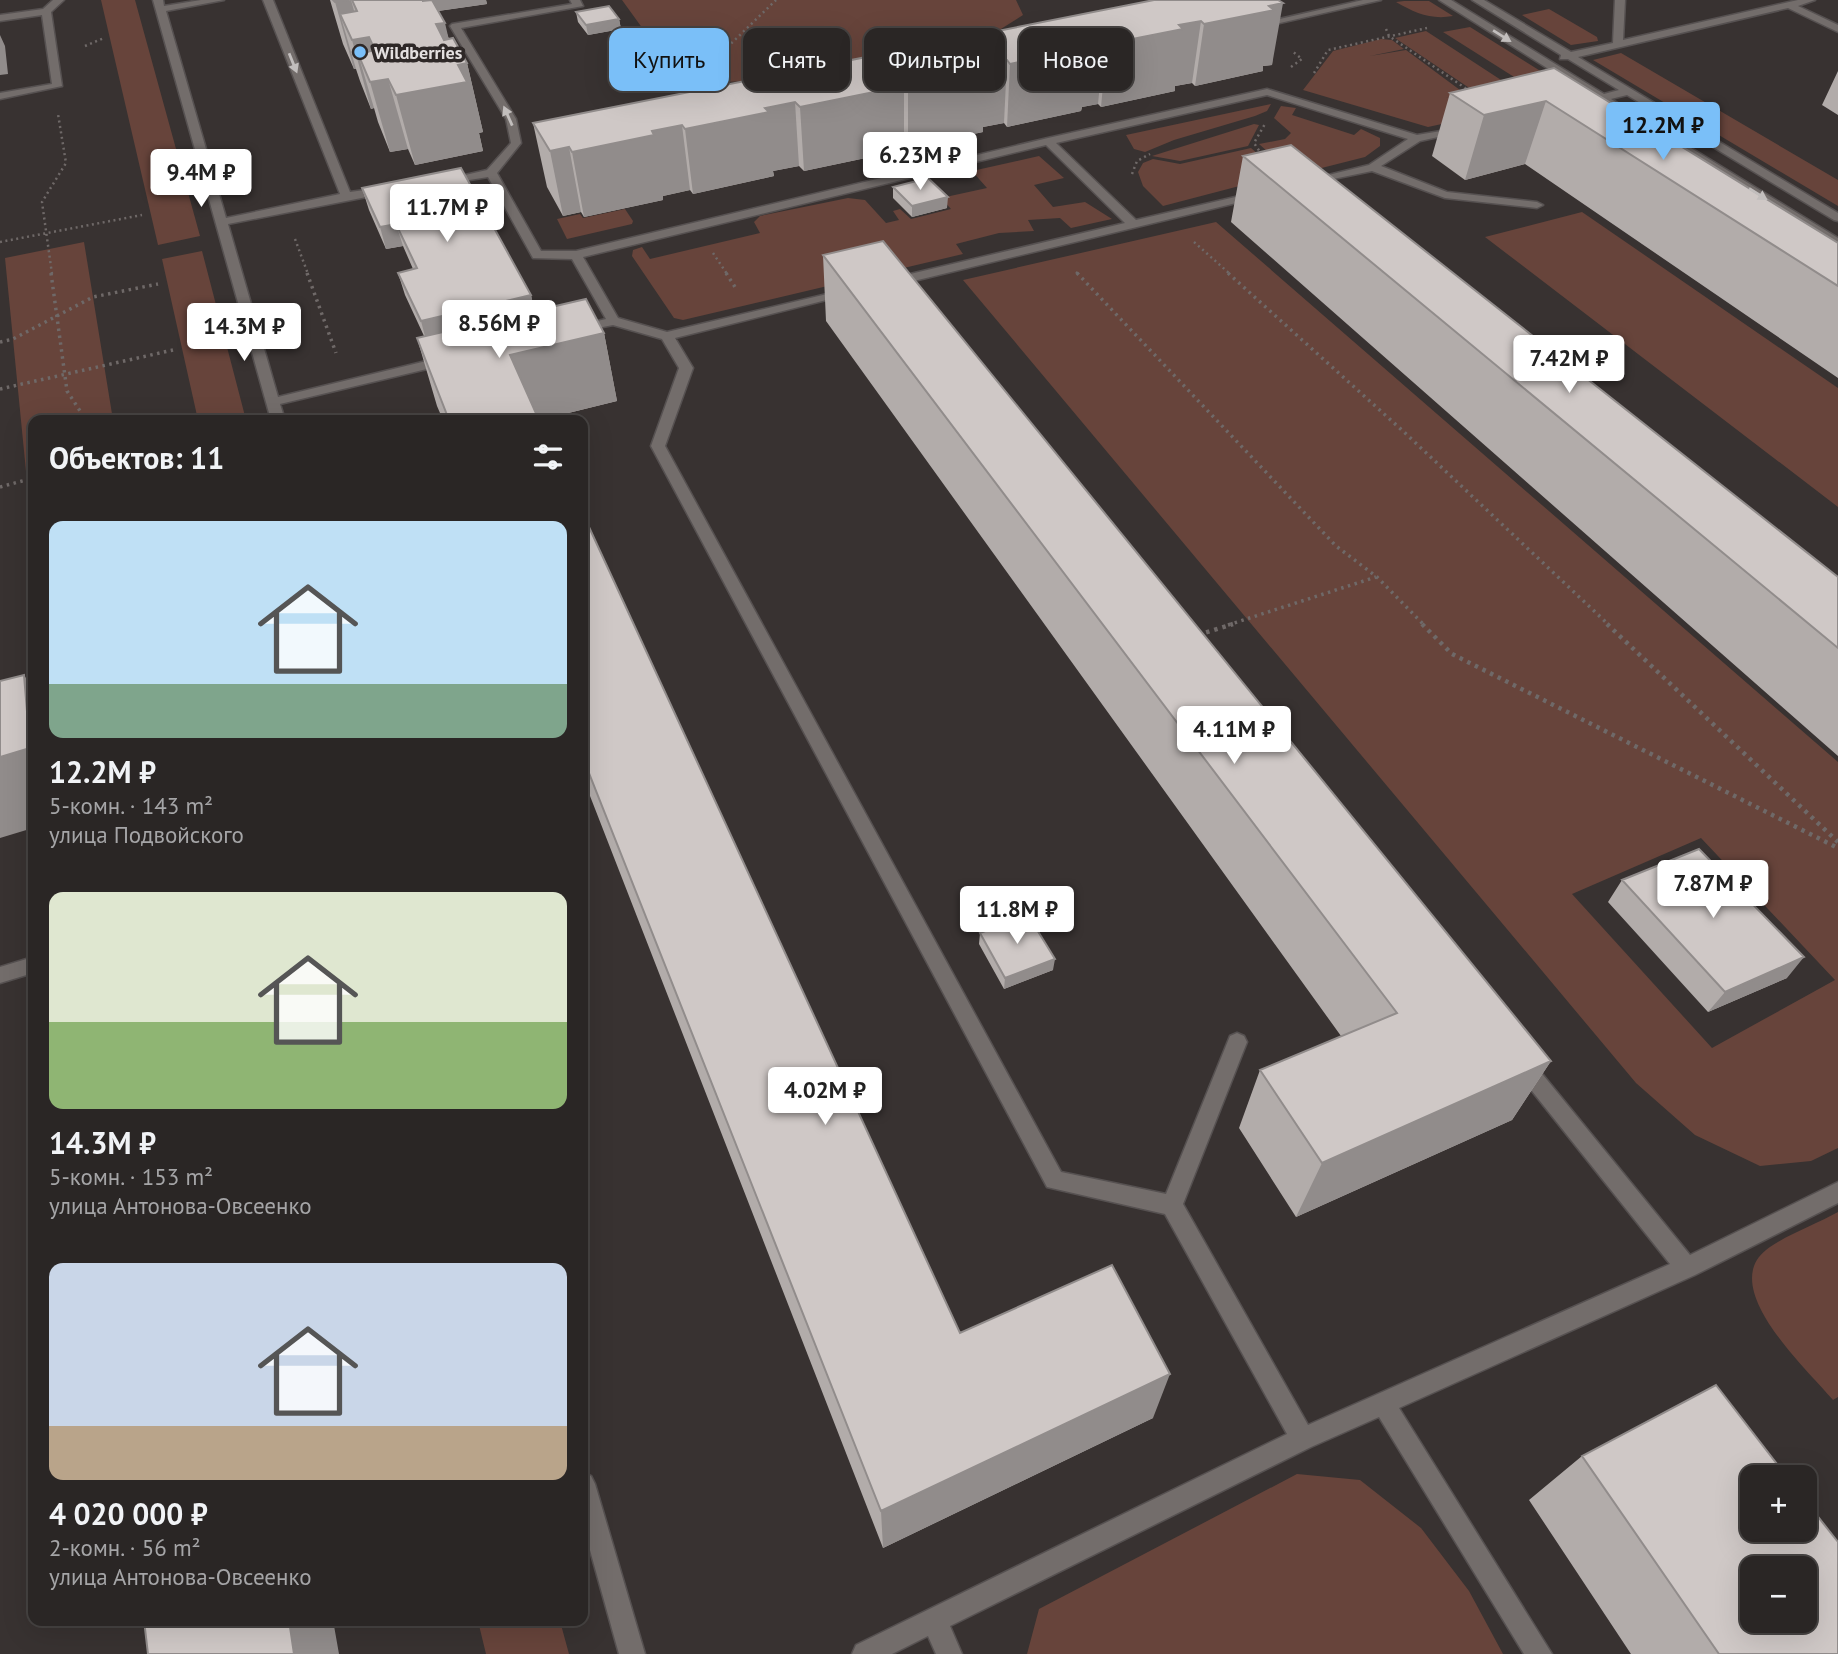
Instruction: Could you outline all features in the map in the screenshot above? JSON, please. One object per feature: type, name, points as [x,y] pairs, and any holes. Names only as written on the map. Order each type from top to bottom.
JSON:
[{"type":"street","points":[[0,18],[46,10],[59,0]]},
{"type":"street","points":[[219,0],[159,5],[277,415]]},
{"type":"street","points":[[268,0],[346,195]]},
{"type":"street","points":[[432,184],[491,173],[516,143],[512,119],[455,26],[578,6],[575,0]]},
{"type":"street","points":[[1311,0],[1327,10]]},
{"type":"street","points":[[1250,26],[1376,0]]},
{"type":"street","points":[[1444,0],[1838,243]]},
{"type":"street","points":[[1478,0],[1838,218]]},
{"type":"street","points":[[1618,44],[1620,0]]},
{"type":"street","points":[[1544,62],[1810,0]]},
{"type":"street","points":[[1790,5],[1838,29]]},
{"type":"street","points":[[0,96],[57,86],[46,10]]},
{"type":"street","points":[[1566,106],[1629,91]]},
{"type":"street","points":[[491,173],[537,255],[576,255],[1048,141],[1267,92],[1417,138]]},
{"type":"street","points":[[1303,187],[1373,167],[1417,138],[1470,127]]},
{"type":"street","points":[[1048,141],[1134,225]]},
{"type":"street","points":[[1373,167],[1445,195],[1536,205]]},
{"type":"street","points":[[222,222],[346,195],[395,189]]},
{"type":"street","points":[[893,287],[1050,245],[1270,192]]},
{"type":"street","points":[[576,255],[613,321]]},
{"type":"street","points":[[560,334],[613,321],[667,336],[856,291]]},
{"type":"street","points":[[667,336],[686,368],[658,446],[1054,1181],[1172,1205],[1303,1440]]},
{"type":"street","points":[[274,402],[467,356]]},
{"type":"street","points":[[0,975],[28,967]]},
{"type":"street","points":[[1172,1205],[1237,1042]]},
{"type":"street","points":[[1511,1050],[1687,1268]]},
{"type":"street","points":[[865,1654],[1303,1440],[1687,1268],[1838,1192]]},
{"type":"street","points":[[1383,1403],[1539,1654]]},
{"type":"street","points":[[588,1501],[632,1654]]},
{"type":"street","points":[[934,1620],[949,1654]]},
{"type":"path","points":[[671,101],[776,0]]},
{"type":"path","points":[[1267,92],[1309,78],[1321,65],[1328,50],[1427,28]]},
{"type":"path","points":[[1386,29],[1390,36],[1477,96]]},
{"type":"path","points":[[57,86],[55,94],[66,163],[42,202],[66,391],[83,415]]},
{"type":"path","points":[[1284,98],[1270,114],[1254,143],[1258,151],[1303,187]]},
{"type":"path","points":[[1153,152],[1137,161],[1131,170],[1133,179],[1166,217],[1404,432],[1838,845]]},
{"type":"path","points":[[0,242],[142,215]]},
{"type":"path","points":[[695,226],[754,315]]},
{"type":"path","points":[[295,237],[347,384]]},
{"type":"path","points":[[1050,245],[1335,547],[1377,577],[1452,654],[1838,845]]},
{"type":"path","points":[[0,342],[13,339],[93,298],[158,284]]},
{"type":"path","points":[[0,389],[173,350]]},
{"type":"path","points":[[0,487],[28,479]]},
{"type":"path","points":[[1195,636],[1377,577]]},
{"type":"shaded area","points":[[101,0],[135,0],[200,236],[158,245]]},
{"type":"shaded area","points":[[622,0],[1016,0],[1023,15],[1002,28],[864,28],[864,66],[850,68],[850,28],[743,28],[743,81],[729,82],[729,28],[642,28]]},
{"type":"shaded area","points":[[1429,1],[1453,16],[1423,15],[1396,2]]},
{"type":"shaded area","points":[[1549,9],[1597,37],[1598,41],[1571,45],[1522,15]]},
{"type":"shaded area","points":[[1470,27],[1574,92],[1549,99],[1443,32]]},
{"type":"shaded area","points":[[1426,31],[1535,102],[1502,110],[1395,38]]},
{"type":"shaded area","points":[[1381,39],[1392,40],[1404,49],[1370,56],[1406,50],[1464,93],[1446,98],[1462,95],[1488,114],[1428,127],[1303,90],[1333,51]]},
{"type":"shaded area","points":[[1621,53],[1838,180],[1838,206],[1593,60]]},
{"type":"shaded area","points":[[1271,104],[1267,111],[1255,116],[1174,140],[1145,152],[1134,149],[1126,135]]},
{"type":"shaded area","points":[[1281,106],[1296,108],[1292,115],[1354,135],[1361,129],[1380,138],[1380,146],[1365,157],[1294,175],[1259,144],[1285,139],[1291,133],[1274,118]]},
{"type":"shaded area","points":[[1254,124],[1259,125],[1248,146],[1180,161],[1152,156]]},
{"type":"shaded area","points":[[1251,148],[1282,175],[1163,206],[1143,186],[1138,172],[1143,163],[1153,159],[1180,164]]},
{"type":"shaded area","points":[[1039,156],[1064,178],[1034,185],[1053,207],[1085,202],[1112,219],[1071,228],[1060,218],[1028,220],[1034,231],[999,233],[956,244],[963,254],[683,320],[674,318],[632,256],[633,250],[642,247],[650,259],[760,233],[754,222],[760,216],[848,198],[865,200],[886,223],[899,220],[893,211],[900,209],[911,219],[951,209],[941,198],[987,188],[972,171]]},
{"type":"shaded area","points":[[625,209],[633,221],[632,224],[567,239],[557,219],[580,214],[583,218]]},
{"type":"shaded area","points":[[1582,212],[1838,388],[1838,507],[1485,237]]},
{"type":"shaded area","points":[[1216,222],[1838,762],[1838,1148],[1811,1161],[1760,1166],[1695,1135],[1636,1083],[963,280]],"holes":[[[1701,838],[1835,980],[1712,1048],[1572,894]]]},
{"type":"shaded area","points":[[84,242],[112,415],[28,415],[28,492],[5,258]]},
{"type":"shaded area","points":[[202,251],[245,415],[197,415],[162,259]]},
{"type":"shaded area","points":[[1838,1212],[1838,1397],[1833,1400],[1772,1328],[1759,1306],[1753,1285],[1754,1266],[1766,1250],[1782,1239]]},
{"type":"shaded area","points":[[1297,1474],[1360,1480],[1421,1528],[1469,1591],[1503,1654],[1027,1654],[1039,1609]]},
{"type":"shaded area","points":[[479,1626],[561,1626],[569,1654],[486,1654]]},
{"type":"building","points":[[352,0],[432,0],[445,23],[436,24],[444,40],[453,38],[467,63],[458,65],[467,82],[396,95],[388,79],[370,82],[358,54],[375,50],[369,37],[352,40],[340,14],[357,11]]},
{"type":"building","points":[[1154,0],[1278,0],[1283,3],[1269,6],[1274,10],[1204,24],[1201,21],[1179,25],[1183,29],[1133,39],[1133,28],[1019,28],[1019,62],[1010,64],[1005,60],[1005,30]]},
{"type":"building","points":[[609,6],[619,19],[586,25],[576,12]]},
{"type":"building","points":[[864,57],[864,91],[879,91],[800,107],[795,102],[765,108],[769,112],[685,129],[682,125],[652,131],[654,135],[572,152],[569,147],[550,151],[533,123],[695,91],[729,91],[729,84],[743,81],[743,91],[850,91],[850,60]]},
{"type":"building","points":[[1554,68],[1838,243],[1838,286],[1546,101],[1484,115],[1450,93]]},
{"type":"building","points":[[1291,145],[1838,577],[1838,648],[1243,156]]},
{"type":"building","points":[[461,168],[531,295],[421,321],[398,273],[417,268],[396,224],[380,227],[362,188]]},
{"type":"building","points":[[928,178],[948,197],[912,206],[893,187]]},
{"type":"building","points":[[883,241],[1551,1061],[1322,1163],[1260,1070],[1397,1013],[823,255]]},
{"type":"building","points":[[586,299],[604,333],[510,355],[537,415],[447,415],[417,338]]},
{"type":"building","points":[[588,525],[960,1333],[1112,1265],[1170,1374],[881,1511],[588,771]]},
{"type":"building","points":[[24,675],[28,749],[0,757],[0,681]]},
{"type":"building","points":[[1699,849],[1804,957],[1725,992],[1622,880]]},
{"type":"building","points":[[1028,915],[1055,959],[1005,978],[980,933]]},
{"type":"building","points":[[1716,1385],[1778,1465],[1740,1465],[1740,1542],[1817,1542],[1817,1515],[1838,1542],[1838,1654],[1719,1654],[1582,1456]]},
{"type":"building","points":[[145,1626],[290,1626],[294,1654],[148,1654]]},
{"type":"place","name":"Wildberries","points":[[360,52]]}]
